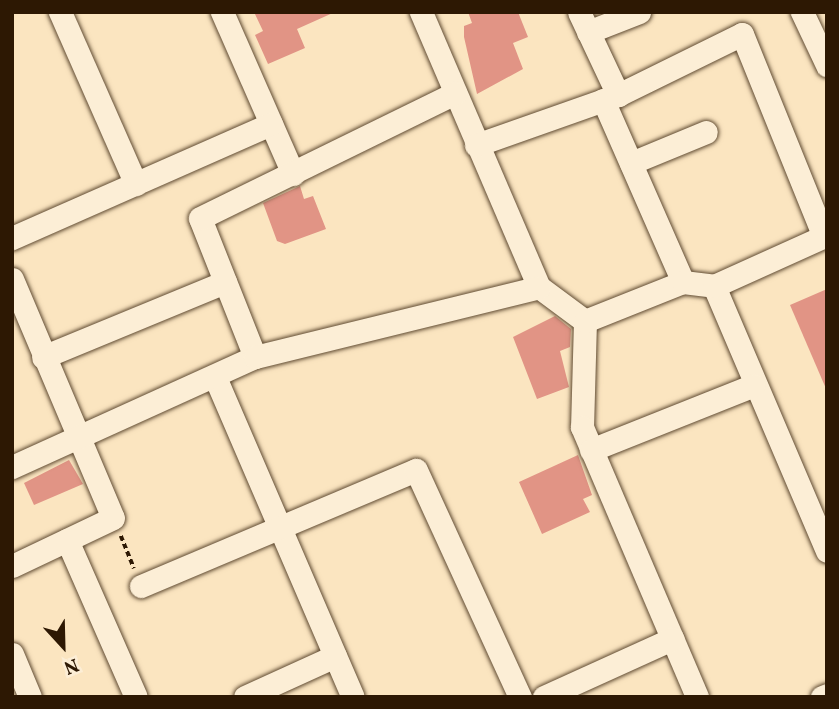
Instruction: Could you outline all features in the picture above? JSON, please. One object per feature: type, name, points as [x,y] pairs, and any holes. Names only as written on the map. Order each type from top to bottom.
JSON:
[{"type":"street","points":[[60,12],[136,184]]},
{"type":"street","points":[[222,12],[293,174]]},
{"type":"street","points":[[421,12],[539,287],[585,321]]},
{"type":"street","points":[[639,12],[583,22],[631,163],[683,282]]},
{"type":"street","points":[[802,12],[827,65]]},
{"type":"street","points":[[476,145],[610,98],[742,34],[825,236],[714,286],[683,282],[585,321]]},
{"type":"street","points":[[254,357],[200,218],[455,93]]},
{"type":"street","points":[[12,238],[271,124]]},
{"type":"street","points":[[631,163],[706,132]]},
{"type":"street","points":[[43,356],[225,282]]},
{"type":"street","points":[[714,286],[827,551]]},
{"type":"street","points":[[13,465],[77,440],[254,357],[539,287]]},
{"type":"street","points":[[12,566],[113,518],[15,292]]},
{"type":"street","points":[[585,321],[582,427],[698,697]]},
{"type":"street","points":[[215,377],[353,697]]},
{"type":"street","points":[[591,450],[754,385]]},
{"type":"street","points":[[141,586],[416,470],[520,697]]},
{"type":"street","points":[[67,540],[136,697]]},
{"type":"street","points":[[544,697],[672,639]]},
{"type":"street","points":[[12,654],[30,697]]},
{"type":"street","points":[[245,697],[335,656]]},
{"type":"path","points":[[113,518],[141,586]]},
{"type":"building","points":[[254,12],[335,12],[297,29],[305,48],[268,64],[255,35],[263,31]]},
{"type":"building","points":[[468,12],[518,12],[528,37],[513,43],[523,69],[477,94],[464,37],[464,26],[472,23]]},
{"type":"building","points":[[300,186],[304,199],[313,196],[326,229],[285,244],[277,241],[263,203]]},
{"type":"building","points":[[827,289],[827,391],[790,305]]},
{"type":"building","points":[[555,316],[571,329],[570,347],[560,351],[569,387],[537,399],[513,337]]},
{"type":"building","points":[[578,455],[592,495],[583,499],[590,512],[542,534],[519,482]]},
{"type":"building","points":[[69,460],[83,484],[34,505],[24,483]]}]
